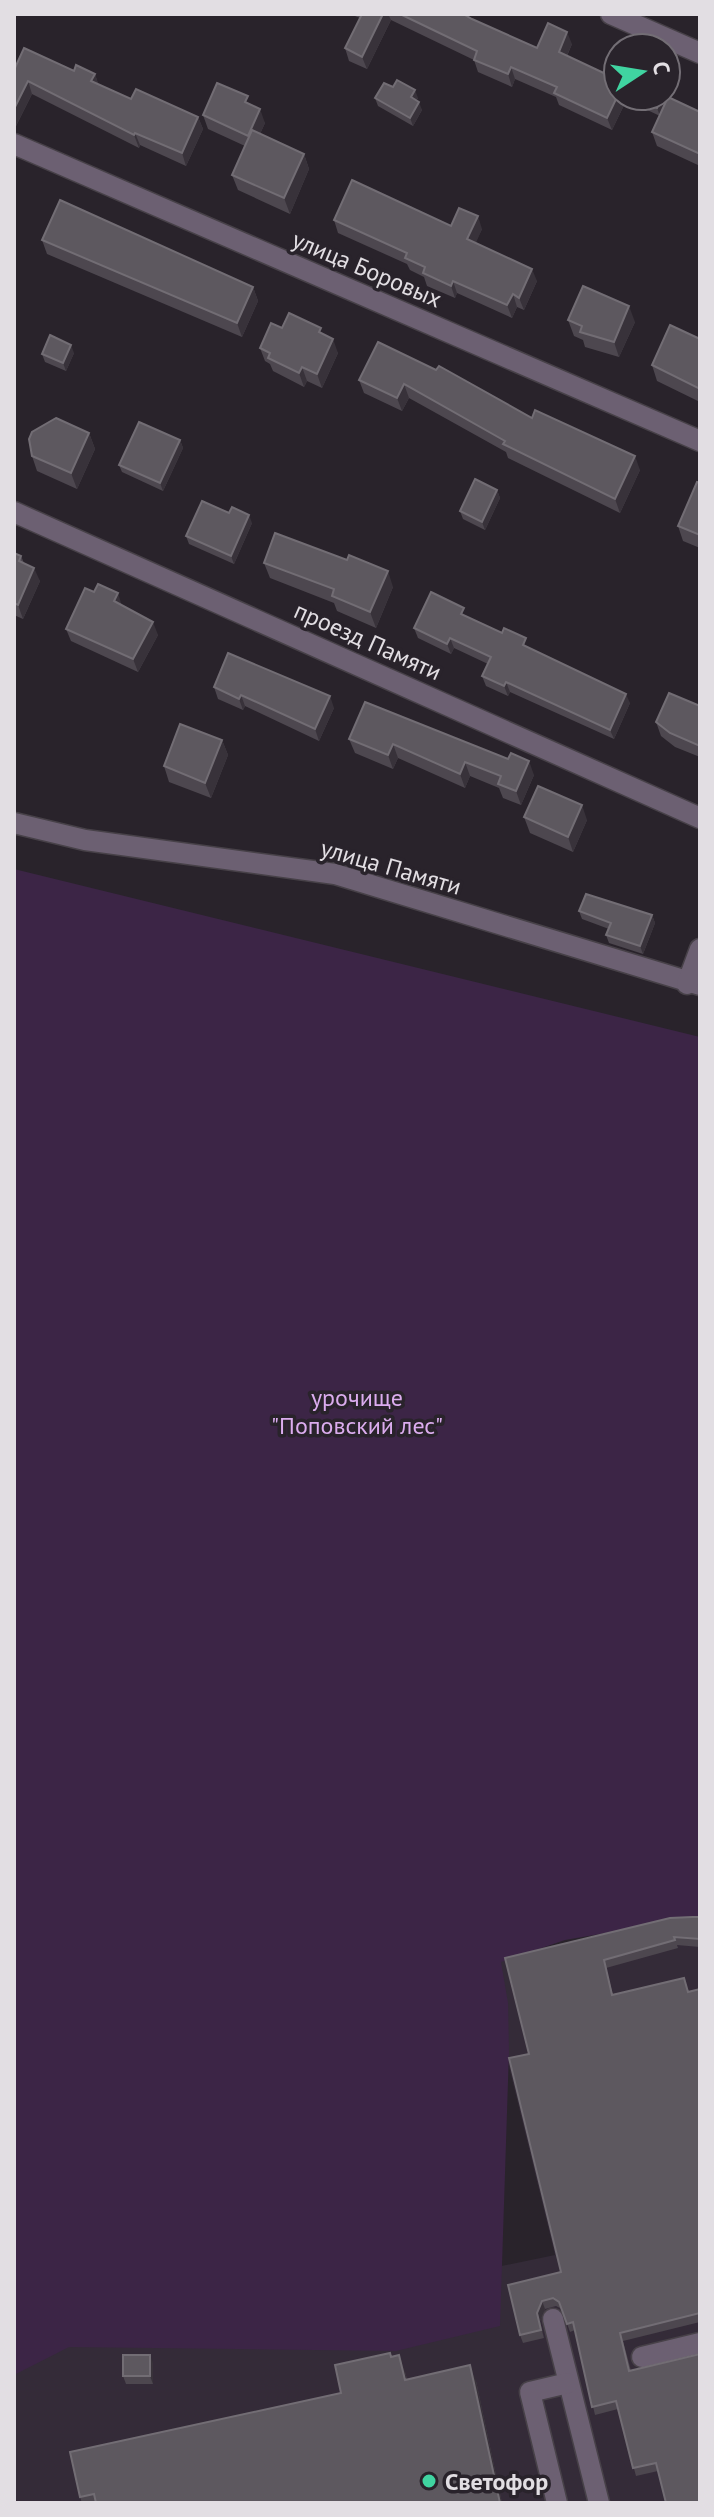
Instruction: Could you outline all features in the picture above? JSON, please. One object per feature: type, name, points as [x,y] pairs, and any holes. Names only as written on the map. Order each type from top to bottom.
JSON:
[{"type":"street","points":[[611,14],[700,53]]},
{"type":"street","name":"улица Боровых","points":[[14,144],[700,441]]},
{"type":"street","name":"проезд Памяти","points":[[14,512],[700,818]]},
{"type":"street","name":"улица Памяти","points":[[14,823],[85,840],[335,874],[694,984]]},
{"type":"street","points":[[694,984],[700,949]]},
{"type":"street","points":[[553,2319],[599,2503]]},
{"type":"street","points":[[642,2357],[700,2343]]},
{"type":"street","points":[[557,2503],[530,2392],[568,2383]]},
{"type":"shaded area","points":[[700,1916],[700,2503],[14,2503],[14,2343],[111,2346],[555,2255],[483,1960]]},
{"type":"green space","name":"урочище \"Поповский лес\"","points":[[14,869],[700,1037],[700,1917],[565,1940],[501,1962],[508,2003],[509,2051],[500,2326],[396,2351],[69,2347],[14,2375]]},
{"type":"building","points":[[362,14],[383,14],[362,57],[345,48]]},
{"type":"building","points":[[400,14],[463,14],[537,48],[548,23],[567,32],[559,52],[602,72],[602,112],[610,112],[607,118],[554,93],[557,87],[511,67],[508,74],[474,60],[477,51]]},
{"type":"building","points":[[24,48],[74,71],[76,65],[95,74],[91,81],[131,99],[136,89],[198,117],[182,153],[134,135],[28,81],[14,109],[14,70]]},
{"type":"building","points":[[397,80],[415,90],[411,97],[419,102],[410,118],[375,98],[384,83],[393,87]]},
{"type":"building","points":[[217,83],[248,96],[245,102],[260,109],[248,136],[203,115]]},
{"type":"building","points":[[682,104],[700,112],[700,154],[652,132],[661,112],[682,112]]},
{"type":"building","points":[[252,130],[304,154],[284,198],[232,175]]},
{"type":"building","points":[[352,180],[451,226],[459,208],[478,216],[467,239],[532,269],[519,298],[513,294],[507,305],[453,281],[451,286],[423,273],[425,267],[405,258],[407,253],[334,220]]},
{"type":"building","points":[[60,200],[253,287],[237,323],[42,240]]},
{"type":"building","points":[[583,286],[629,306],[614,342],[580,332],[582,326],[568,320]]},
{"type":"building","points":[[289,313],[321,328],[319,332],[333,339],[317,374],[302,367],[299,373],[268,358],[270,353],[260,348],[271,323],[282,328]]},
{"type":"building","points":[[670,325],[700,339],[700,389],[652,365]]},
{"type":"building","points":[[50,335],[71,345],[63,363],[42,354]]},
{"type":"building","points":[[378,342],[436,370],[439,366],[532,418],[535,410],[635,456],[615,499],[503,444],[505,441],[404,384],[397,398],[359,380]]},
{"type":"building","points":[[56,418],[89,433],[71,473],[32,456],[29,439],[32,432]]},
{"type":"building","points":[[139,422],[180,440],[160,483],[119,465]]},
{"type":"building","points":[[475,479],[497,490],[482,522],[460,511]]},
{"type":"building","points":[[697,482],[700,483],[700,535],[678,526]]},
{"type":"building","points":[[202,501],[229,513],[232,507],[249,515],[231,556],[186,536]]},
{"type":"building","points":[[275,533],[347,560],[349,555],[388,571],[370,612],[332,596],[334,589],[264,563]]},
{"type":"building","points":[[14,553],[21,556],[19,561],[34,568],[18,605],[14,603]]},
{"type":"building","points":[[98,584],[118,593],[114,601],[153,622],[133,659],[66,629],[85,588],[94,592]]},
{"type":"building","points":[[431,592],[464,608],[461,614],[502,633],[504,628],[526,638],[523,645],[626,694],[610,730],[506,682],[504,686],[482,676],[491,657],[450,638],[447,644],[414,628]]},
{"type":"building","points":[[228,653],[330,696],[315,729],[241,695],[239,699],[214,687]]},
{"type":"building","points":[[669,693],[700,706],[700,746],[670,733],[656,722]]},
{"type":"building","points":[[365,702],[508,759],[511,753],[529,761],[516,791],[498,784],[501,776],[465,762],[460,774],[393,744],[388,755],[349,739]]},
{"type":"building","points":[[180,724],[222,740],[205,783],[164,766]]},
{"type":"building","points":[[538,786],[582,805],[568,837],[524,817]]},
{"type":"building","points":[[586,894],[652,915],[640,946],[606,935],[611,923],[579,911]]},
{"type":"building","points":[[700,1917],[700,1939],[674,1937],[675,1940],[604,1960],[612,1995],[684,1978],[688,1992],[700,1989],[700,2313],[620,2333],[629,2371],[700,2354],[700,2503],[666,2503],[656,2463],[633,2468],[616,2401],[592,2407],[573,2322],[567,2324],[559,2302],[553,2298],[542,2301],[537,2313],[541,2330],[520,2335],[508,2285],[561,2272],[509,2058],[529,2054],[505,1958],[670,1918]]},
{"type":"building","points":[[390,2353],[391,2357],[399,2355],[405,2380],[470,2365],[500,2503],[96,2503],[94,2494],[80,2497],[70,2452],[341,2393],[335,2365]]},
{"type":"building","points":[[123,2355],[150,2355],[150,2376],[123,2376]]},
{"type":"place","name":"Светофор","points":[[429,2481]]}]
